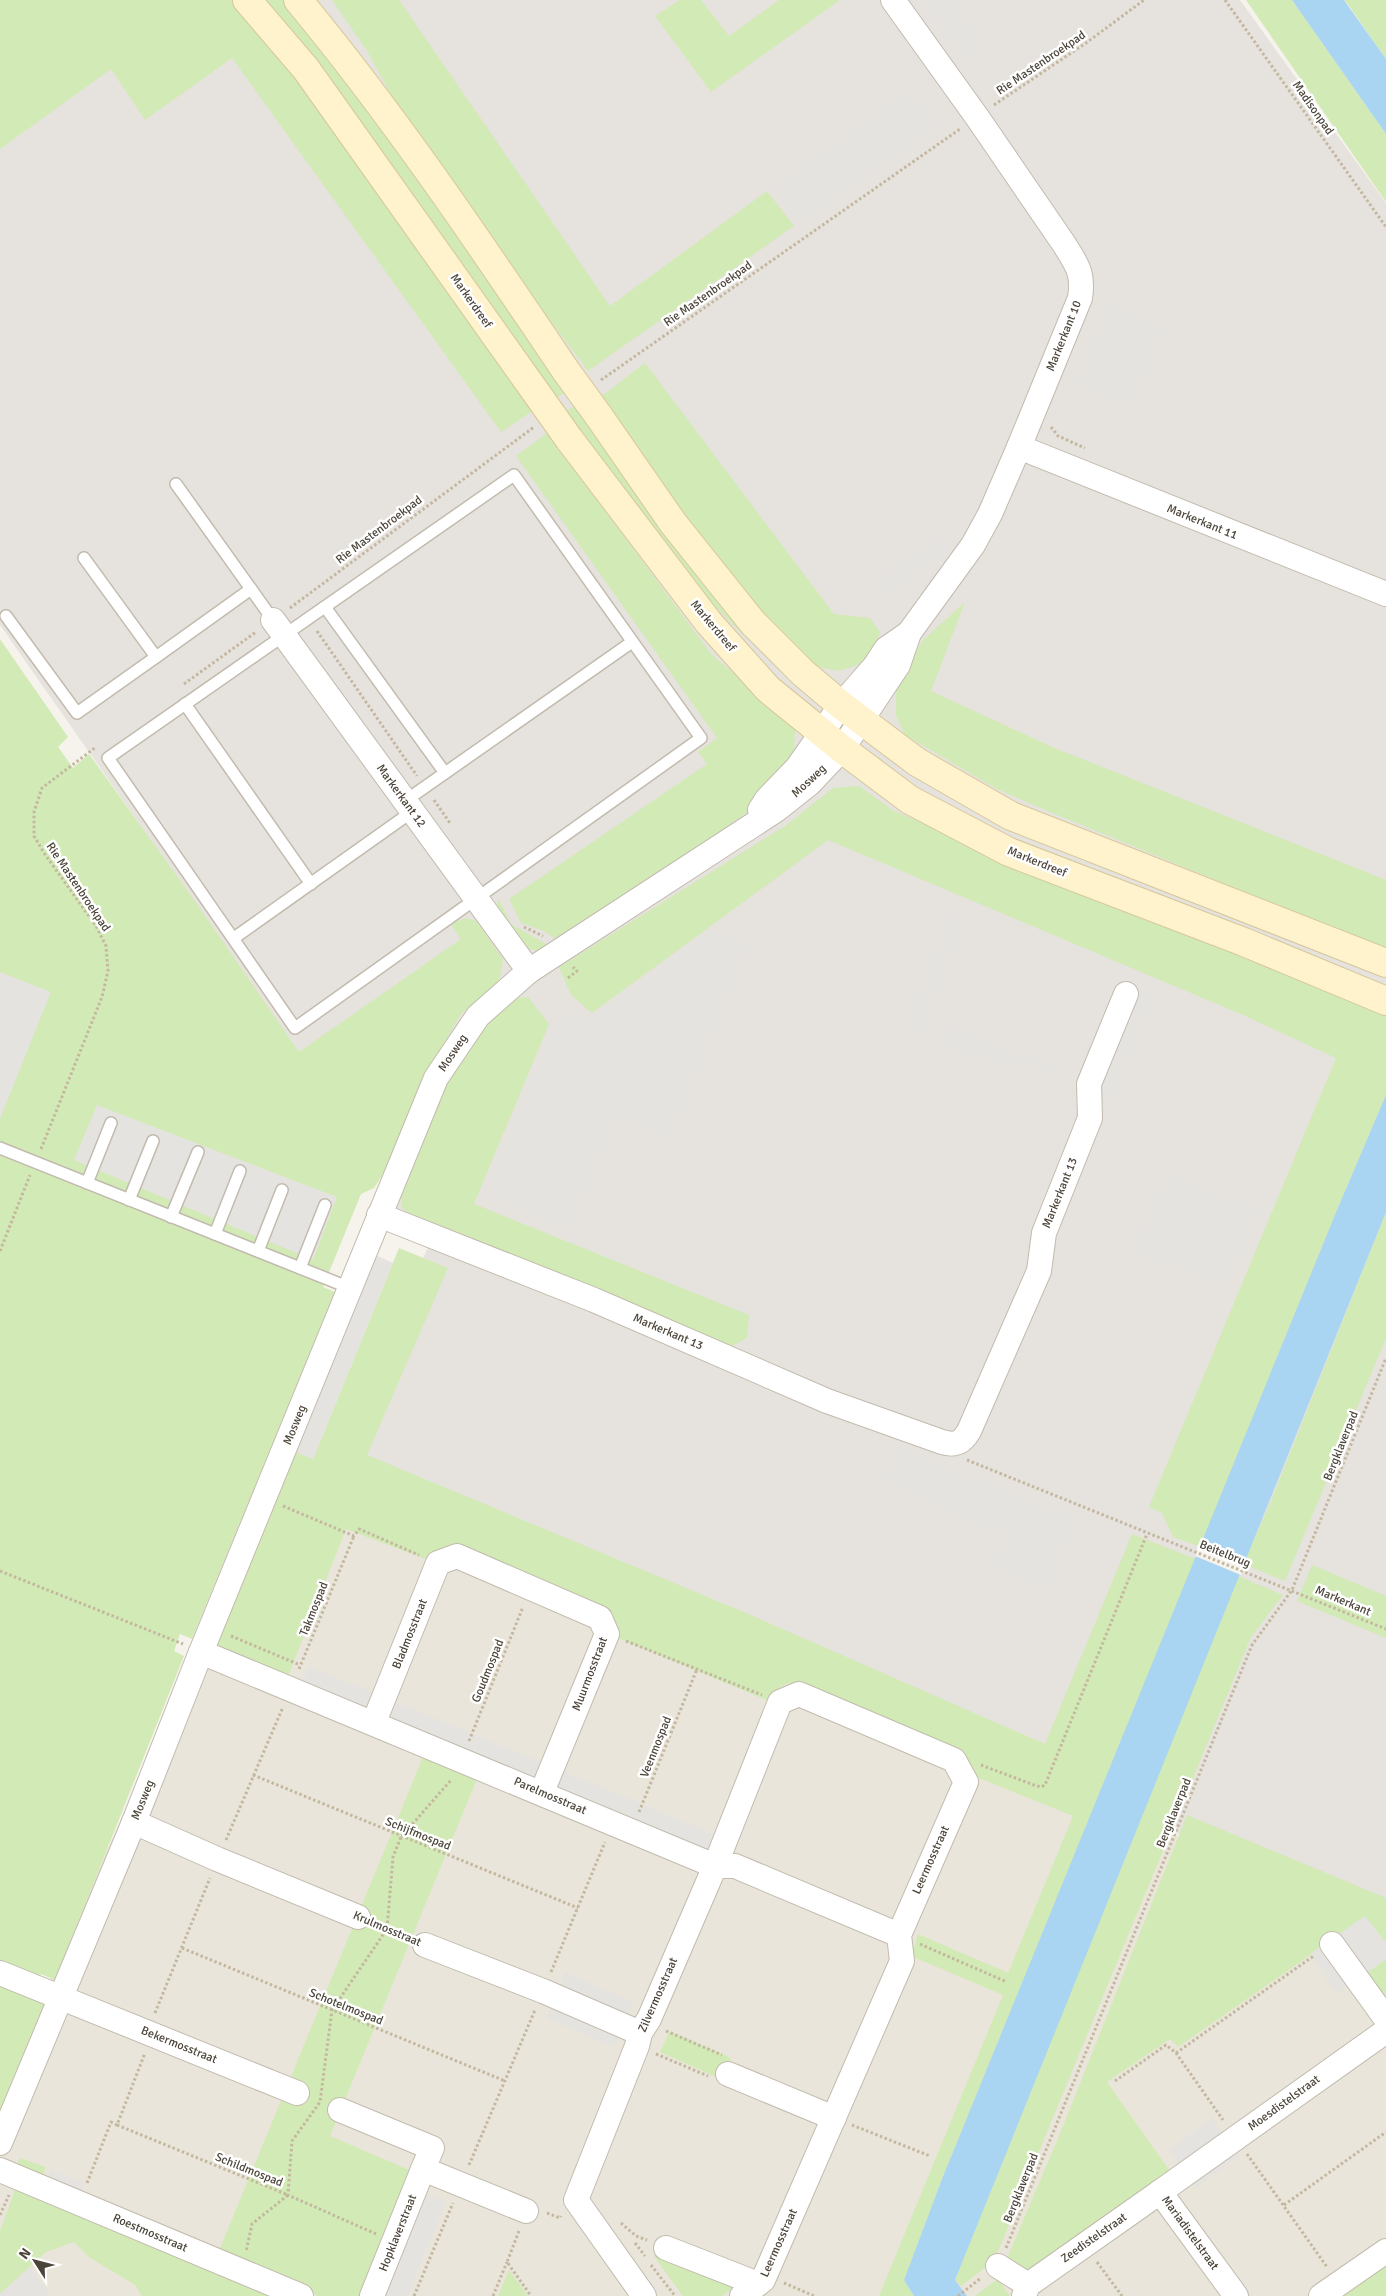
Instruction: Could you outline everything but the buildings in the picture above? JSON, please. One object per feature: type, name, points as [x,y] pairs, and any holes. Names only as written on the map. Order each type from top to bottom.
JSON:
[{"type":"main road","name":"Markerdreef","points":[[247,0],[306,69],[569,439],[709,623],[768,689],[831,741],[910,800],[1009,852],[1244,942],[1386,1001]]},
{"type":"main road","points":[[298,0],[347,60],[492,262],[673,523],[753,623],[803,673],[862,722],[917,762],[1011,816],[1386,963]]},
{"type":"street","name":"Markerkant 10","points":[[862,722],[898,665],[909,634],[973,545],[990,514],[1020,447],[1080,298],[1083,282],[1075,262],[1064,244],[977,117],[893,0]]},
{"type":"street","name":"Markerkant 11","points":[[1020,447],[1386,594]]},
{"type":"street","name":"Markerkant 12","points":[[279,627],[529,971]]},
{"type":"street","name":"Markerkant 10","points":[[841,705],[875,666],[886,649],[909,634]]},
{"type":"street","name":"Mosweg","points":[[0,2142],[134,1822],[266,1499],[379,1214],[436,1078],[478,1016],[529,971],[776,810],[810,783],[831,741],[841,705]]},
{"type":"street","name":"Mosweg","points":[[831,741],[862,722]]},
{"type":"street","name":"Markerkant 13","points":[[379,1214],[594,1300],[827,1401],[942,1442],[958,1443],[969,1432],[1039,1271],[1044,1233],[1090,1118],[1089,1084],[1126,994]]},
{"type":"street","name":"Muurmosstraat","points":[[447,1560],[530,1588],[600,1618],[606,1634],[542,1792]]},
{"type":"street","name":"Bladmosstraat","points":[[374,1722],[447,1560]]},
{"type":"street","name":"Parelmosstraat","points":[[202,1652],[542,1792],[715,1866],[735,1866],[899,1934]]},
{"type":"street","points":[[789,1698],[954,1760],[962,1772]]},
{"type":"street","name":"Zilvermosstraat","points":[[576,2200],[654,2039],[715,1866],[789,1698]]},
{"type":"street","name":"Leermosstraat","points":[[666,2248],[755,2285],[834,2118],[902,1961],[899,1934],[966,1782],[962,1772]]},
{"type":"street","name":"Krulmosstraat","points":[[134,1822],[217,1859],[358,1917]]},
{"type":"street","points":[[1332,1944],[1386,2019]]},
{"type":"street","name":"Krulmosstraat","points":[[425,1945],[543,1991],[654,2039]]},
{"type":"street","name":"Bekermosstraat","points":[[0,1973],[296,2093]]},
{"type":"street","name":"Moesdistelstraat","points":[[1182,2176],[1386,2031]]},
{"type":"street","points":[[728,2074],[834,2118]]},
{"type":"street","points":[[340,2110],[432,2148],[423,2169],[526,2211]]},
{"type":"street","name":"Hopklaverstraat","points":[[372,2296],[423,2169]]},
{"type":"street","name":"Roestmosstraat","points":[[0,2170],[301,2296]]},
{"type":"street","name":"Mariadistelstraat","points":[[1182,2176],[1160,2192],[1236,2296]]},
{"type":"street","name":"Zeedistelstraat","points":[[991,2271],[1026,2290],[1160,2192]]},
{"type":"street","points":[[576,2200],[644,2296]]},
{"type":"street","points":[[1321,2296],[1386,2251]]},
{"type":"lane","points":[[514,475],[701,738],[295,1028],[108,758],[185,704],[279,627],[325,606],[514,475]]},
{"type":"lane","points":[[176,484],[279,627]]},
{"type":"lane","points":[[84,558],[156,657]]},
{"type":"lane","points":[[6,616],[77,713],[251,589]]},
{"type":"lane","points":[[325,606],[445,773]]},
{"type":"lane","points":[[234,938],[311,884],[409,806],[445,773],[632,642]]},
{"type":"lane","points":[[185,704],[311,884]]},
{"type":"lane","points":[[87,1183],[111,1123]]},
{"type":"lane","points":[[129,1200],[153,1140]]},
{"type":"lane","points":[[0,1148],[350,1288]]},
{"type":"lane","points":[[171,1216],[198,1152]]},
{"type":"lane","points":[[215,1234],[240,1171]]},
{"type":"lane","points":[[258,1251],[282,1190]]},
{"type":"lane","points":[[300,1268],[325,1205]]},
{"type":"path","name":"Rie Mastenbroekpad","points":[[597,383],[1086,43],[1144,0]]},
{"type":"path","name":"Madisonpad","points":[[1225,0],[1386,227]]},
{"type":"path","name":"Rie Mastenbroekpad","points":[[176,690],[279,627],[535,426]]},
{"type":"path","name":"Rie Mastenbroekpad","points":[[0,1251],[102,997],[108,971],[106,946],[96,926],[34,836],[34,812],[42,788],[103,742]]},
{"type":"path","name":"Bergklaverpad","points":[[991,2271],[1252,1645],[1292,1590],[1386,1358]]},
{"type":"path","points":[[958,1443],[968,1462],[1147,1534],[1045,1785],[1041,1787],[1034,1786],[983,1765],[974,1765],[962,1772]]},
{"type":"path","points":[[266,1499],[354,1536],[359,1528],[447,1560]]},
{"type":"path","name":"Beitelbrug","points":[[1147,1534],[1292,1590]]},
{"type":"path","name":"Takmospad","points":[[117,2125],[145,2055],[147,2033],[217,1859],[291,1689],[354,1536]]},
{"type":"path","points":[[0,1571],[202,1652]]},
{"type":"path","name":"Goudmospad","points":[[401,1837],[451,1782],[462,1759],[530,1588]]},
{"type":"path","name":"Markerkant","points":[[1292,1590],[1386,1629]]},
{"type":"path","points":[[212,1628],[300,1665]]},
{"type":"path","points":[[606,1634],[697,1669],[789,1698]]},
{"type":"path","name":"Veenmospad","points":[[622,1827],[697,1669]]},
{"type":"path","name":"Schijfmospad","points":[[253,1775],[578,1908]]},
{"type":"path","points":[[414,2296],[578,1908],[622,1827]]},
{"type":"path","points":[[394,2242],[288,2195],[292,2141],[320,2102],[332,2010],[387,1929],[393,1857],[401,1837]]},
{"type":"path","name":"Krulmosstraat","points":[[358,1917],[425,1945]]},
{"type":"path","points":[[899,1934],[1007,1982]]},
{"type":"path","points":[[1176,2053],[1332,1944]]},
{"type":"path","name":"Schotelmospad","points":[[182,1948],[505,2081]]},
{"type":"path","points":[[654,2039],[663,2039]]},
{"type":"path","points":[[654,2039],[734,2060],[724,2083],[654,2039]]},
{"type":"path","points":[[834,2118],[930,2156]]},
{"type":"path","points":[[79,2203],[111,2122],[117,2125]]},
{"type":"path","name":"Schildmospad","points":[[117,2125],[288,2195],[252,2224],[242,2272]]},
{"type":"path","points":[[1284,2204],[1386,2132]]},
{"type":"path","points":[[493,2296],[528,2205],[560,2218],[567,2199],[576,2200]]},
{"type":"path","points":[[615,2216],[620,2223]]},
{"type":"path","points":[[1085,2245],[1122,2296]]},
{"type":"path","points":[[507,2262],[531,2296]]},
{"type":"path","points":[[958,2296],[991,2271]]},
{"type":"path","points":[[755,2285],[814,2296]]},
{"type":"shaded area","points":[[23,0],[1240,0],[1386,203],[1386,1930],[343,1446],[434,1233],[379,1215],[439,1112],[299,1052],[0,625],[0,43]]},
{"type":"shaded area","points":[[921,0],[951,0],[985,48],[965,63]]},
{"type":"shaded area","points":[[911,90],[938,127],[799,222],[773,187]]},
{"type":"shaded area","points":[[1108,302],[1164,328],[1132,406],[1075,385]]},
{"type":"shaded area","points":[[939,536],[952,546],[881,599],[874,587],[877,579]]},
{"type":"shaded area","points":[[951,911],[966,921],[917,1040],[903,1037]]},
{"type":"shaded area","points":[[710,931],[748,946],[669,1137],[615,1115],[569,1227],[565,1228],[484,1196],[553,1028],[576,1008],[589,1020]]},
{"type":"shaded area","points":[[0,972],[51,992],[0,1119]]},
{"type":"shaded area","points":[[1137,989],[1153,994],[1112,1098],[1097,1094]]},
{"type":"shaded area","points":[[946,1025],[1080,1079],[938,1046]]},
{"type":"shaded area","points":[[97,1105],[337,1197],[313,1260],[74,1160]]},
{"type":"shaded area","points":[[1166,1175],[1259,1209],[1226,1287],[1133,1251]]},
{"type":"shaded area","points":[[371,1253],[393,1263],[313,1459],[293,1451]]},
{"type":"shaded area","points":[[292,1433],[1386,1931],[1386,2296],[0,2296],[0,2092]]},
{"type":"shaded area","points":[[898,1448],[1075,1520],[1046,1589],[995,1567],[1007,1535],[883,1481]]},
{"type":"shaded area","points":[[309,1666],[714,1834],[706,1852],[301,1685]]},
{"type":"shaded area","points":[[1365,1916],[1386,1943],[1386,1959],[1337,1994],[1310,1954]]},
{"type":"shaded area","points":[[565,1972],[633,2002],[615,2047],[546,2018]]},
{"type":"shaded area","points":[[1212,2118],[1239,2156],[1195,2188],[1169,2150]]},
{"type":"shaded area","points":[[51,2170],[85,2183],[80,2194],[46,2183]]},
{"type":"shaded area","points":[[422,2193],[446,2202],[407,2296],[378,2296]]},
{"type":"shaded area","points":[[30,2267],[50,2296],[0,2296],[0,2294]]},
{"type":"green space","points":[[0,0],[237,0],[264,29],[534,410],[501,432],[232,58],[145,120],[111,69],[0,149]]},
{"type":"green space","points":[[264,0],[283,0],[328,51],[479,266],[564,393],[552,400],[320,66]]},
{"type":"green space","points":[[332,0],[399,0],[610,306],[767,191],[794,226],[588,371],[485,233],[400,111],[367,51]]},
{"type":"green space","points":[[680,0],[701,0],[729,36],[779,0],[840,0],[711,92],[655,16]]},
{"type":"green space","points":[[1246,0],[1292,0],[1386,134],[1386,202]]},
{"type":"green space","points":[[1344,0],[1386,0],[1386,59],[1347,3]]},
{"type":"green space","points":[[645,363],[834,614],[870,618],[880,632],[874,651],[858,665],[838,671],[813,666],[760,621],[602,400],[603,395]]},
{"type":"green space","points":[[574,406],[695,574],[748,640],[708,599],[562,414]]},
{"type":"green space","points":[[547,433],[712,655],[795,726],[794,760],[753,808],[561,943],[544,931],[521,923],[509,899],[707,764],[698,752],[717,738],[516,456]]},
{"type":"green space","points":[[965,602],[931,691],[1052,747],[1386,880],[1386,950],[997,789],[905,735],[896,716],[896,689],[922,641]]},
{"type":"green space","points":[[0,639],[68,737],[58,747],[73,768],[89,754],[192,897],[299,1052],[461,939],[450,923],[467,918],[476,921],[503,959],[499,983],[461,1014],[428,1070],[383,1174],[374,1188],[361,1194],[323,1287],[335,1292],[192,1639],[180,1634],[174,1651],[184,1656],[55,1980],[41,1974],[31,1998],[52,2006],[0,2126]]},
{"type":"green space","points":[[859,786],[894,811],[1386,1014],[1386,1095],[1337,1210],[1201,1547],[1173,1537],[1162,1513],[1149,1507],[1336,1058],[1243,1015],[828,840],[592,1013],[571,995],[559,967],[785,826],[833,788]]},
{"type":"green space","points":[[499,899],[511,924],[553,948],[542,951],[522,948],[494,911]]},
{"type":"green space","points":[[528,997],[549,1024],[474,1204],[749,1315],[747,1338],[730,1347],[417,1220],[402,1208],[400,1192],[430,1115],[457,1060],[472,1036],[490,1015],[509,1000]]},
{"type":"green space","points":[[1386,1212],[1386,1338],[1285,1581],[1243,1564],[1271,1501]]},
{"type":"green space","points":[[399,1248],[448,1268],[367,1455],[746,1613],[1045,1744],[1132,1534],[1196,1559],[942,2179],[904,2280],[914,2296],[879,2296],[1003,1995],[911,1956],[918,1934],[1008,1973],[1073,1816],[974,1776],[815,1693],[789,1683],[779,1688],[769,1701],[618,1638],[618,1625],[609,1614],[450,1547],[438,1549],[428,1560],[346,1529],[288,1676],[213,1645],[293,1451],[313,1459]]},
{"type":"green space","points":[[1312,1565],[1386,1596],[1386,1638],[1297,1601]]},
{"type":"green space","points":[[1238,1576],[1283,1595],[1251,1637],[994,2261],[961,2286],[955,2280]]},
{"type":"green space","points":[[423,1757],[477,1779],[330,2136],[414,2172],[363,2296],[317,2296],[303,2283],[218,2253]]},
{"type":"green space","points":[[1187,1815],[1386,1898],[1386,1943],[1365,1917],[1178,2047],[1170,2039],[1107,2082],[1169,2170],[1024,2276],[1005,2263],[1059,2136]]},
{"type":"green space","points":[[1386,1959],[1386,2016],[1351,1983]]},
{"type":"green space","points":[[670,2031],[731,2058],[721,2079],[660,2052]]},
{"type":"green space","points":[[20,2158],[46,2167],[41,2179],[15,2170]]},
{"type":"green space","points":[[17,2184],[282,2296],[142,2296],[135,2285],[89,2257],[74,2242],[46,2252],[0,2294],[0,2231]]},
{"type":"green space","points":[[653,2255],[739,2284],[722,2296],[683,2296]]},
{"type":"green space","points":[[1386,2255],[1386,2296],[1328,2296]]},
{"type":"green space","points":[[509,2270],[528,2296],[498,2296]]},
{"type":"green space","points":[[998,2279],[1010,2296],[975,2296]]},
{"type":"water","points":[[1292,0],[1344,0],[1386,59],[1386,134]]},
{"type":"water","points":[[1386,1095],[1386,1212],[955,2280],[967,2296],[914,2296],[904,2280],[942,2179],[1337,1210]]},
{"type":"pier","points":[[1198,1547],[1245,1566],[1241,1575],[1195,1556]]}]
